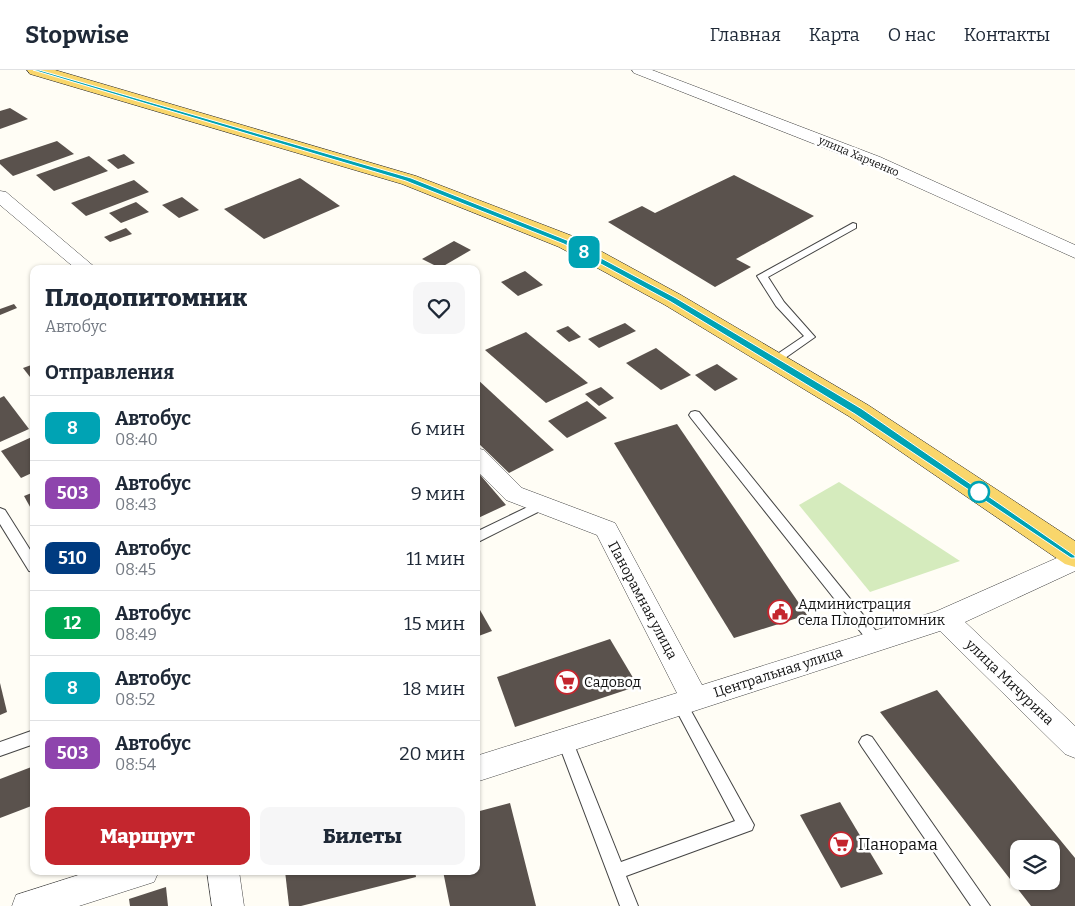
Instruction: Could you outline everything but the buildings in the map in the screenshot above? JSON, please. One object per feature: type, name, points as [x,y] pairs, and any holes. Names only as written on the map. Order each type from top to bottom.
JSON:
[{"type":"main road","points":[[36,70],[409,180],[567,242],[673,300],[859,412],[1075,556]]},
{"type":"street","name":"улица Харченко","points":[[640,70],[874,161],[1075,252]]},
{"type":"street","points":[[0,196],[83,265]]},
{"type":"street","name":"Панорамная улица","points":[[480,460],[514,494],[606,529],[687,701]]},
{"type":"street","name":"Центральная улица","points":[[480,768],[566,742],[687,701],[945,619],[1075,560]]},
{"type":"street","name":"улица Мичурина","points":[[945,619],[1075,745]]},
{"type":"street","points":[[28,906],[130,875]]},
{"type":"street","points":[[224,875],[228,906]]},
{"type":"lane","points":[[774,361],[810,337],[780,304],[762,276],[853,226]]},
{"type":"lane","points":[[695,415],[876,641]]},
{"type":"lane","points":[[480,536],[542,505]]},
{"type":"lane","points":[[0,513],[30,561]]},
{"type":"lane","points":[[616,872],[746,825],[687,701]]},
{"type":"lane","points":[[0,749],[30,738]]},
{"type":"lane","points":[[566,742],[630,906]]},
{"type":"lane","points":[[867,742],[981,906]]},
{"type":"green space","points":[[839,482],[960,561],[870,592],[799,505]]},
{"type":"bus line","name":"8","points":[[36,70],[409,180],[567,242],[673,300],[859,412],[1075,556]]},
{"type":"place","name":"Администрация села Плодопитомник","points":[[780,612]]},
{"type":"place","name":"Садовод","points":[[567,682]]},
{"type":"place","name":"Панорама","points":[[841,844]]}]
